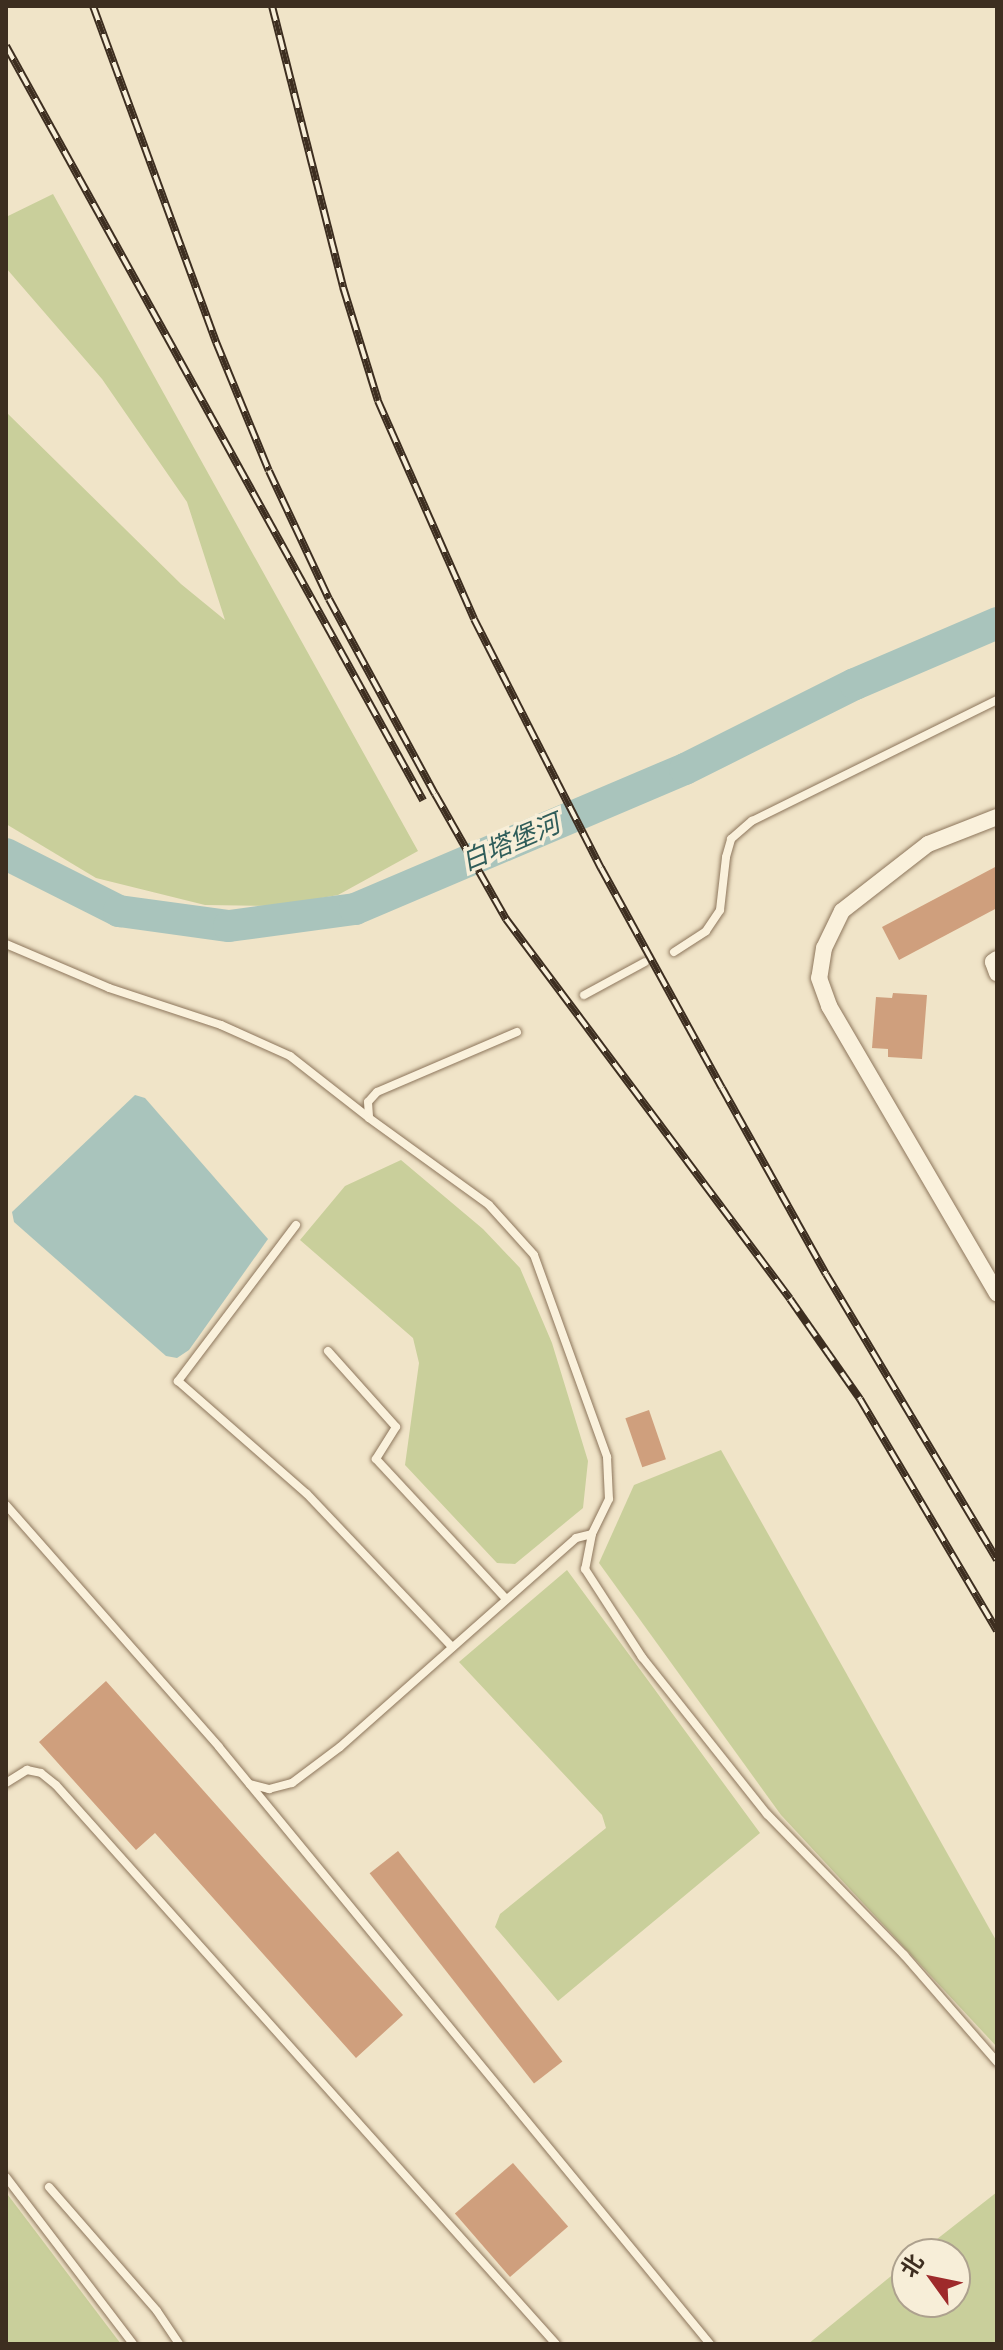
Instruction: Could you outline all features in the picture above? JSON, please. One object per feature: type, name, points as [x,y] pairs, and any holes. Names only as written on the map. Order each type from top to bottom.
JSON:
[{"type":"street","points":[[997,817],[928,844],[842,911],[824,948],[819,978],[829,1006],[997,1294]]},
{"type":"street","points":[[997,959],[993,962],[997,973]]},
{"type":"lane","points":[[674,952],[706,931],[720,910],[731,839],[752,821],[997,700]]},
{"type":"lane","points":[[6,944],[109,988],[221,1025],[290,1056],[489,1205],[534,1255],[607,1457],[609,1499],[592,1534],[585,1569],[642,1657],[767,1814],[904,1955],[997,2062]]},
{"type":"lane","points":[[584,995],[645,962]]},
{"type":"lane","points":[[369,1118],[368,1102],[377,1092],[517,1032]]},
{"type":"lane","points":[[296,1225],[178,1381],[307,1494],[452,1647]]},
{"type":"lane","points":[[328,1351],[396,1427],[376,1459],[506,1599]]},
{"type":"lane","points":[[6,1505],[249,1784],[710,2344]]},
{"type":"lane","points":[[249,1784],[269,1789],[292,1783],[340,1747],[576,1538],[592,1534]]},
{"type":"lane","points":[[6,1783],[27,1770],[41,1773],[56,1785],[556,2344]]},
{"type":"lane","points":[[6,2177],[133,2344]]},
{"type":"lane","points":[[49,2187],[157,2311],[179,2344]]},
{"type":"green space","points":[[53,194],[418,851],[338,895],[277,906],[205,905],[96,878],[6,824],[6,412],[181,584],[225,620],[187,502],[102,379],[6,268],[6,217]]},
{"type":"green space","points":[[401,1160],[483,1229],[520,1268],[552,1343],[588,1461],[583,1508],[515,1564],[497,1563],[405,1465],[419,1363],[413,1338],[300,1240],[345,1186]]},
{"type":"green space","points":[[721,1450],[997,1942],[997,2047],[781,1815],[599,1563],[634,1485]]},
{"type":"green space","points":[[567,1570],[760,1833],[558,2001],[495,1927],[500,1914],[606,1828],[602,1815],[459,1662]]},
{"type":"green space","points":[[997,2192],[997,2344],[808,2344],[891,2276],[891,2318],[971,2318],[971,2238],[938,2238]]},
{"type":"green space","points":[[6,2193],[8,2195],[121,2344],[6,2344]]},
{"type":"water","points":[[135,1095],[145,1098],[268,1239],[189,1350],[177,1358],[166,1356],[14,1222],[12,1212]]},
{"type":"building","points":[[997,866],[997,908],[899,960],[882,927]]},
{"type":"building","points":[[893,993],[927,995],[922,1059],[888,1057],[888,1049],[872,1048],[876,997],[892,998]]},
{"type":"building","points":[[649,1410],[666,1459],[642,1467],[625,1418]]},
{"type":"building","points":[[106,1681],[403,2015],[356,2058],[155,1833],[136,1850],[39,1742]]},
{"type":"building","points":[[398,1851],[562,2061],[534,2084],[370,1873]]},
{"type":"building","points":[[513,2163],[568,2226],[510,2277],[455,2214]]},
{"type":"waterway","name":"白塔堡河","points":[[6,854],[119,911],[229,926],[355,909],[685,769],[855,684],[997,623]]},
{"type":"railway","points":[[93,6],[216,342],[269,471],[329,599],[435,794],[506,919],[790,1299],[860,1399],[997,1631]]},
{"type":"railway","points":[[272,6],[343,287],[378,401],[474,619],[601,868],[722,1088],[826,1274],[997,1560]]},
{"type":"railway","points":[[6,46],[423,800]]}]
